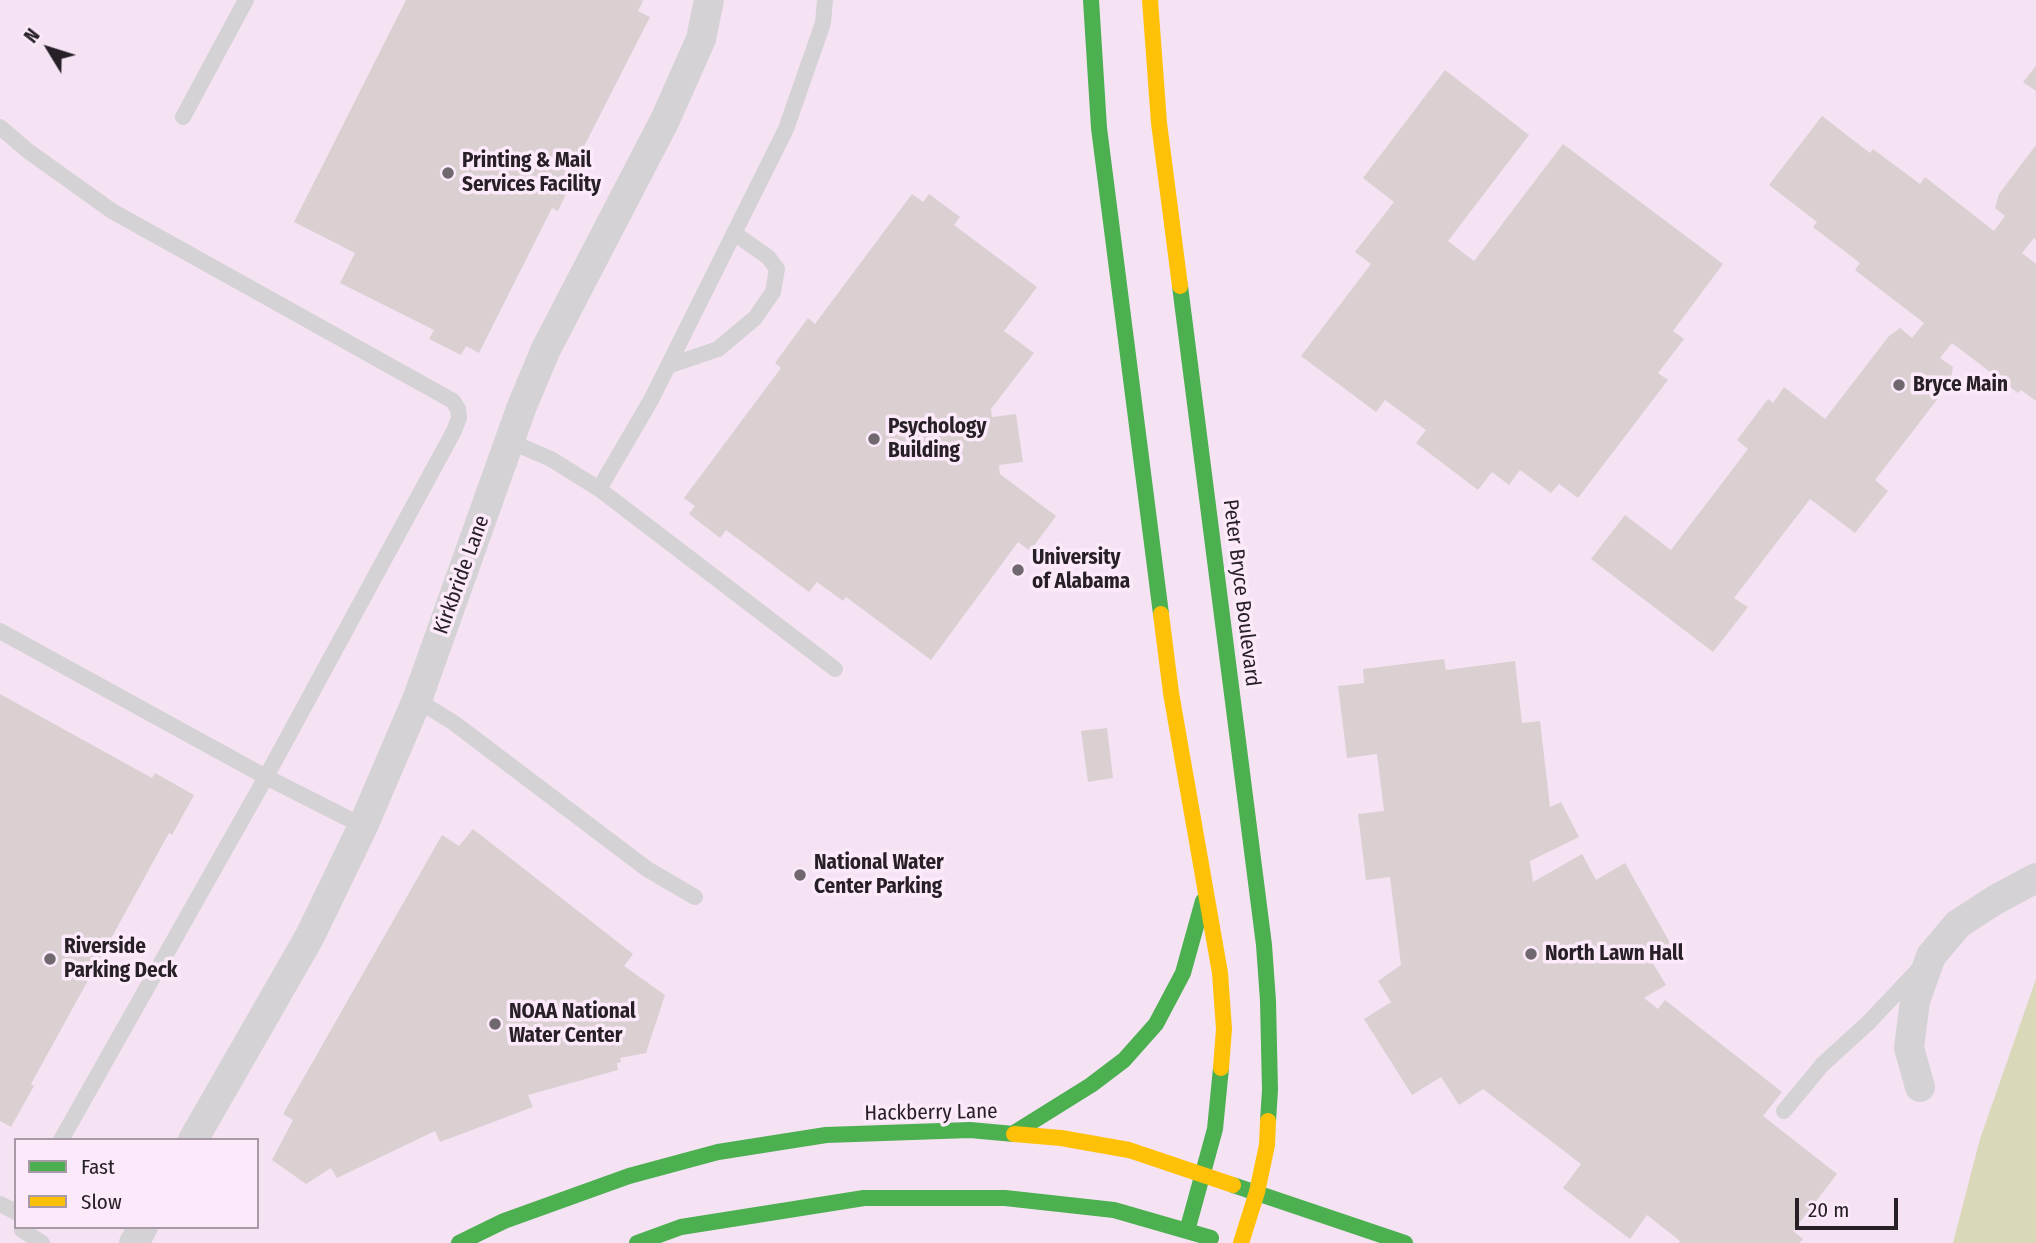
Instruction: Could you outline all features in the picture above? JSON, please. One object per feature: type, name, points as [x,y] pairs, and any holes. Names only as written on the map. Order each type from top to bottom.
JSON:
[{"type":"street","name":"Kirkbride Lane","points":[[194,1138],[310,936],[362,825],[417,700],[509,441],[546,349],[670,108],[701,39],[709,0]]},
{"type":"street","points":[[1091,0],[1099,128],[1171,693],[1220,973],[1224,1029],[1215,1129],[1188,1237]]},
{"type":"street","name":"Peter Bryce Boulevard","points":[[1150,0],[1159,123],[1264,945],[1270,1090],[1267,1144],[1257,1192],[1241,1243]]},
{"type":"street","points":[[1920,1087],[1909,1048],[1916,1001],[1931,956],[1958,923],[2036,878]]},
{"type":"street","points":[[1014,1133],[1116,1067],[1156,1024],[1183,973],[1206,892]]},
{"type":"street","name":"Hackberry Lane","points":[[459,1243],[504,1221],[629,1176],[718,1152],[826,1135],[970,1130],[1061,1138],[1129,1150],[1405,1243]]},
{"type":"street","points":[[637,1243],[681,1227],[864,1198],[1005,1198],[1114,1210],[1188,1237],[1230,1243]]},
{"type":"lane","points":[[183,117],[246,0]]},
{"type":"lane","points":[[599,489],[651,400],[786,130],[823,23],[825,0]]},
{"type":"lane","points":[[0,127],[28,151],[112,211],[453,401],[458,408],[459,418],[266,777],[62,1138]]},
{"type":"lane","points":[[668,366],[718,349],[755,318],[773,292],[777,269],[768,257],[734,233]]},
{"type":"lane","points":[[509,441],[551,459],[599,489],[835,669]]},
{"type":"lane","points":[[0,631],[266,777],[362,825]]},
{"type":"lane","points":[[417,700],[454,723],[647,869],[695,897]]},
{"type":"lane","points":[[1784,1111],[1822,1065],[1869,1022],[1931,956]]},
{"type":"lane","points":[[20,1233],[42,1243]]},
{"type":"shaded area","name":"University of Alabama","points":[[0,0],[2036,0],[2036,1243],[0,1243]]},
{"type":"green space","points":[[2036,979],[2036,1243],[1953,1243],[1980,1139]]},
{"type":"building","name":"Printing & Mail Services Facility","points":[[406,0],[641,0],[643,1],[638,11],[650,17],[577,160],[581,162],[558,211],[552,208],[479,353],[466,346],[461,355],[429,339],[434,330],[340,283],[355,253],[294,222]]},
{"type":"building","points":[[2036,66],[2036,91],[2023,82]]},
{"type":"building","points":[[1445,70],[1529,135],[1448,241],[1474,261],[1563,144],[1723,264],[1673,331],[1684,339],[1658,373],[1668,380],[1578,498],[1559,484],[1551,493],[1520,470],[1509,485],[1492,472],[1478,490],[1416,443],[1426,430],[1385,400],[1376,412],[1301,356],[1371,264],[1355,252],[1394,202],[1363,178]]},
{"type":"building","name":"Bryce Main","points":[[1822,116],[1870,153],[1873,149],[1920,184],[1925,177],[1994,231],[2005,216],[1995,208],[1999,194],[2036,145],[2036,240],[2034,238],[2022,253],[2036,264],[2036,401],[2021,390],[2018,393],[1952,343],[1940,358],[1953,367],[1950,383],[1875,480],[1888,491],[1855,533],[1810,499],[1734,598],[1748,607],[1713,652],[1591,559],[1625,515],[1671,550],[1748,449],[1737,440],[1768,399],[1773,403],[1784,387],[1825,419],[1889,336],[1900,328],[1912,338],[1924,323],[1855,270],[1860,263],[1813,227],[1817,222],[1769,185]]},
{"type":"building","name":"Psychology Building","points":[[912,194],[923,202],[929,194],[960,217],[954,225],[1037,287],[1004,331],[1034,353],[991,409],[992,417],[1016,414],[1023,462],[999,465],[1000,474],[1056,516],[1030,551],[1018,542],[931,660],[846,597],[843,601],[817,582],[809,592],[726,530],[720,538],[689,514],[695,506],[684,498],[781,368],[775,363],[808,318],[815,324]]},
{"type":"building","name":"North Lawn Hall","points":[[1444,659],[1446,670],[1515,661],[1522,723],[1540,721],[1550,807],[1561,802],[1579,837],[1530,861],[1533,882],[1582,854],[1596,880],[1625,863],[1673,948],[1651,960],[1666,985],[1644,998],[1658,1009],[1665,1000],[1782,1092],[1763,1116],[1837,1174],[1793,1231],[1803,1239],[1799,1243],[1679,1243],[1680,1241],[1647,1215],[1630,1239],[1563,1188],[1581,1164],[1483,1089],[1459,1105],[1441,1077],[1412,1095],[1364,1019],[1391,1002],[1378,981],[1401,965],[1390,877],[1366,880],[1358,814],[1384,811],[1377,754],[1347,758],[1338,686],[1364,683],[1363,669]]},
{"type":"building","name":"Riverside Parking Deck","points":[[0,694],[152,778],[155,773],[194,795],[172,835],[169,833],[31,1084],[34,1086],[11,1127],[0,1121]]},
{"type":"building","points":[[1107,728],[1113,778],[1088,782],[1081,731]]},
{"type":"building","name":"NOAA National Water Center","points":[[473,829],[633,954],[624,966],[665,995],[646,1053],[620,1058],[621,1062],[617,1063],[618,1070],[528,1095],[533,1107],[440,1142],[435,1131],[337,1178],[331,1168],[306,1184],[272,1160],[293,1120],[283,1114],[442,835],[459,846]]},
{"type":"traffic: fast","points":[[1091,0],[1099,128],[1161,614]]},
{"type":"traffic: fast","points":[[1180,286],[1264,945],[1268,1001],[1268,1121]]},
{"type":"traffic: fast","points":[[1014,1133],[1091,1085],[1124,1060],[1156,1024],[1183,973],[1203,901]]},
{"type":"traffic: fast","points":[[1187,1231],[1215,1129],[1221,1068]]},
{"type":"traffic: fast","points":[[459,1243],[504,1221],[629,1176],[718,1152],[826,1135],[970,1130],[1014,1134]]},
{"type":"traffic: fast","points":[[1233,1185],[1405,1243]]},
{"type":"traffic: fast","points":[[637,1243],[681,1227],[864,1198],[1005,1198],[1114,1210],[1211,1238]]},
{"type":"traffic: slow","points":[[1150,0],[1159,123],[1180,286]]},
{"type":"traffic: slow","points":[[1161,614],[1171,693],[1220,973],[1224,1029],[1221,1068]]},
{"type":"traffic: slow","points":[[1241,1243],[1257,1192],[1267,1145],[1268,1121]]},
{"type":"traffic: slow","points":[[1014,1134],[1061,1138],[1129,1150],[1233,1185]]},
{"type":"place","name":"Printing & Mail Services Facility","points":[[448,173]]},
{"type":"place","name":"Bryce Main","points":[[1899,385]]},
{"type":"place","name":"Psychology Building","points":[[874,439]]},
{"type":"place","name":"University of Alabama","points":[[1018,570]]},
{"type":"place","name":"National Water Center Parking","points":[[800,875]]},
{"type":"place","name":"North Lawn Hall","points":[[1531,954]]},
{"type":"place","name":"Riverside Parking Deck","points":[[50,959]]},
{"type":"place","name":"NOAA National Water Center","points":[[495,1024]]}]
